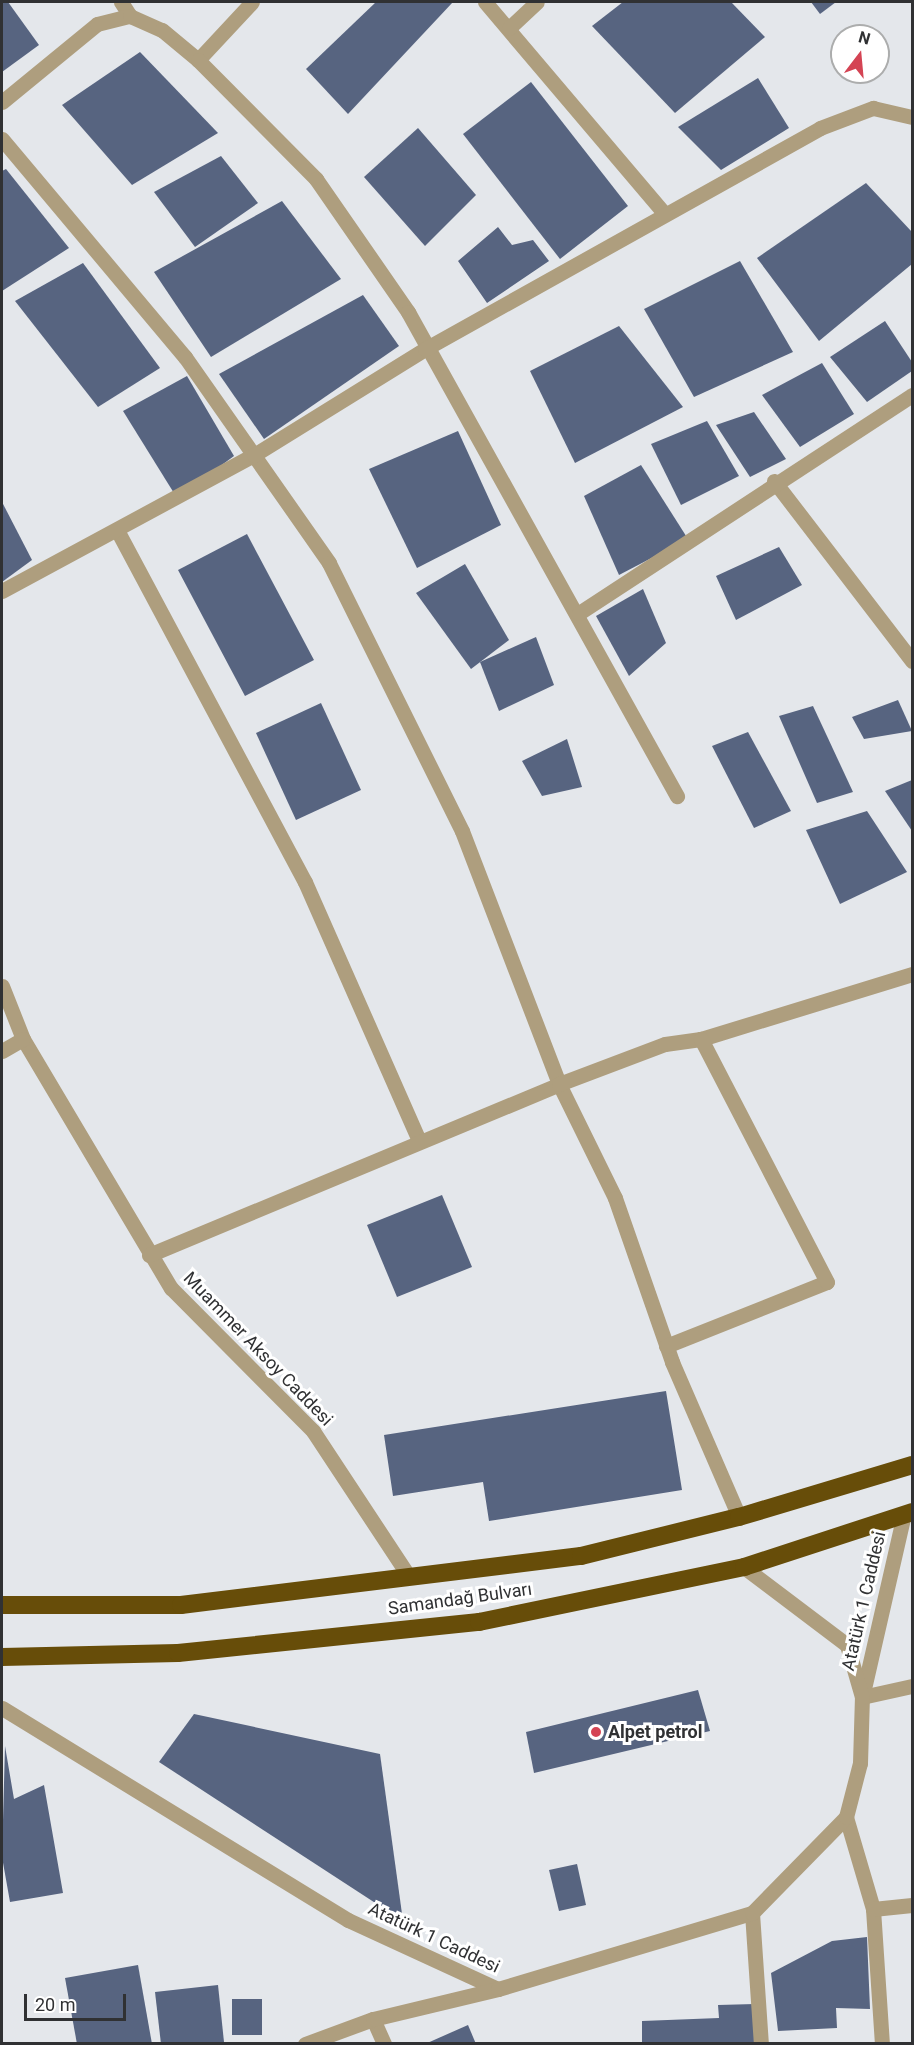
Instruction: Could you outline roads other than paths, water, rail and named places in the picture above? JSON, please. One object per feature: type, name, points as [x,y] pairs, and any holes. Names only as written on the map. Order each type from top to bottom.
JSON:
[{"type":"highway","name":"Samandağ Bulvarı","points":[[2,1605],[181,1605],[408,1575],[581,1556],[739,1517],[912,1465]]},
{"type":"highway","name":"Samandağ Bulvarı","points":[[2,1657],[178,1653],[478,1622],[744,1567],[908,1513]]},
{"type":"street","points":[[121,2],[130,16],[162,30],[198,60],[316,179],[370,252],[408,312],[425,349],[579,613],[677,796]]},
{"type":"street","points":[[198,60],[252,2]]},
{"type":"street","points":[[485,2],[664,213]]},
{"type":"street","points":[[509,28],[537,2]]},
{"type":"street","points":[[2,102],[97,24],[130,16]]},
{"type":"street","points":[[2,591],[254,455],[425,349],[664,213],[820,128],[873,108],[912,117]]},
{"type":"street","points":[[2,139],[184,357],[329,563],[462,831],[559,1084],[615,1198],[666,1346],[739,1517]]},
{"type":"street","points":[[579,613],[774,481],[912,395]]},
{"type":"street","points":[[774,481],[912,661]]},
{"type":"street","points":[[117,530],[304,882],[419,1141]]},
{"type":"street","points":[[149,1254],[559,1084],[665,1044],[701,1039],[912,974]]},
{"type":"street","name":"Muammer Aksoy Caddesi","points":[[2,986],[23,1039],[171,1288],[313,1431],[408,1575]]},
{"type":"street","points":[[2,1051],[23,1039]]},
{"type":"street","points":[[666,1346],[827,1282],[701,1039]]},
{"type":"street","name":"Atatürk 1 Caddesi","points":[[2,1708],[348,1920],[498,1989],[752,1913],[846,1817],[860,1763],[862,1697],[908,1513]]},
{"type":"street","name":"Atatürk 1 Caddesi","points":[[744,1567],[847,1645],[862,1697]]},
{"type":"street","name":"Atatürk 1 Caddesi","points":[[862,1697],[912,1686]]},
{"type":"street","points":[[846,1817],[873,1909],[882,2043]]},
{"type":"street","points":[[873,1909],[912,1905]]},
{"type":"street","points":[[752,1913],[761,2043]]},
{"type":"street","points":[[305,2043],[373,2019],[498,1989]]},
{"type":"street","points":[[373,2019],[384,2043]]},
{"type":"place","name":"Alpet petrol","points":[[596,1732]]}]
